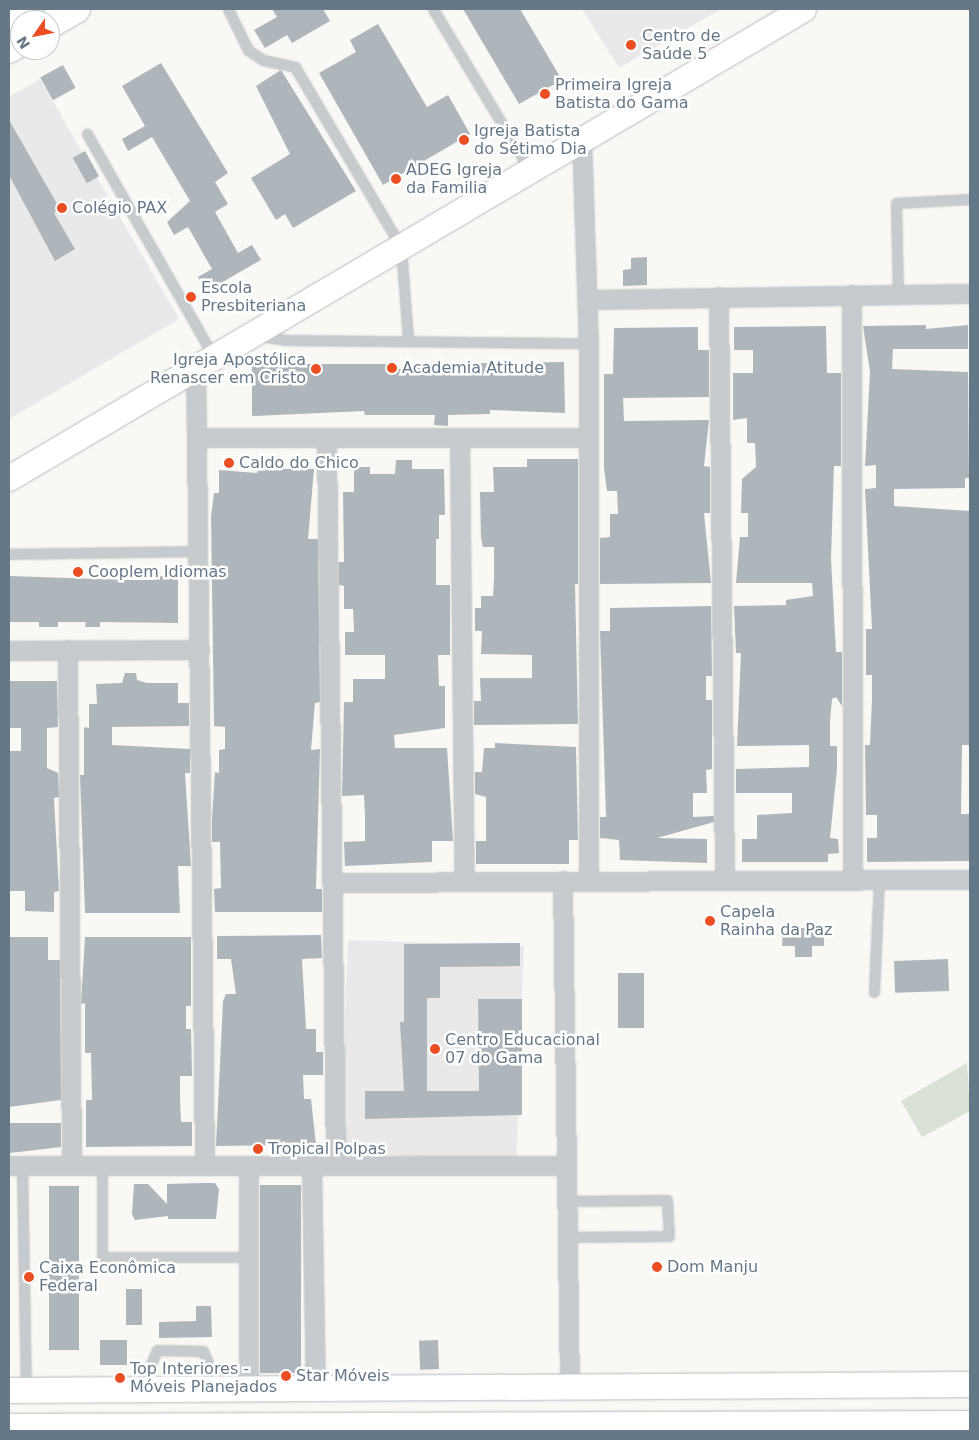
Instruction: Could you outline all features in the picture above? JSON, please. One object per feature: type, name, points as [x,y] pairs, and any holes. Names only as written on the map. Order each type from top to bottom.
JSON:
[{"type":"main road","points":[[9,15],[20,9]]},
{"type":"main road","points":[[60,18],[76,9]]},
{"type":"main road","points":[[9,478],[254,335],[582,137],[802,9]]},
{"type":"main road","points":[[800,1384],[781,1406],[786,1416],[801,1425]]},
{"type":"main road","points":[[18,1390],[219,1390],[316,1386],[970,1384]]},
{"type":"main road","points":[[720,1386],[745,1391],[754,1405],[747,1418],[722,1425]]},
{"type":"main road","points":[[249,1389],[251,1416],[261,1427]]},
{"type":"main road","points":[[219,1390],[225,1409],[220,1426]]},
{"type":"main road","points":[[10,1428],[220,1426],[330,1429],[970,1423]]},
{"type":"street","points":[[582,137],[589,343],[589,880]]},
{"type":"street","points":[[588,300],[852,294],[970,294]]},
{"type":"street","points":[[852,294],[853,880]]},
{"type":"street","points":[[718,298],[725,879]]},
{"type":"street","points":[[204,364],[197,438],[205,1165]]},
{"type":"street","points":[[197,438],[327,440],[589,438]]},
{"type":"street","points":[[460,438],[465,880]]},
{"type":"street","points":[[327,440],[336,1164]]},
{"type":"street","points":[[9,650],[200,650]]},
{"type":"street","points":[[68,650],[72,1166]]},
{"type":"street","points":[[333,883],[465,880],[970,880]]},
{"type":"street","points":[[563,881],[564,1166],[570,1386]]},
{"type":"street","points":[[16,1166],[336,1164],[564,1166]]},
{"type":"street","points":[[312,1165],[316,1386]]},
{"type":"street","points":[[248,1166],[249,1389]]},
{"type":"lane","points":[[228,9],[248,50],[263,60],[295,67],[401,247],[408,341]]},
{"type":"lane","points":[[433,9],[529,169]]},
{"type":"lane","points":[[87,134],[204,364]]},
{"type":"lane","points":[[898,294],[896,203],[970,199]]},
{"type":"lane","points":[[254,335],[286,340],[589,343]]},
{"type":"lane","points":[[9,554],[199,551]]},
{"type":"lane","points":[[874,992],[879,879]]},
{"type":"lane","points":[[16,1166],[18,1390]]},
{"type":"lane","points":[[102,1166],[102,1257],[249,1257]]},
{"type":"lane","points":[[565,1201],[667,1200],[669,1236],[566,1238]]},
{"type":"lane","points":[[139,1389],[157,1350],[203,1351],[219,1390]]},
{"type":"shaded area","name":"Centro de Saúde 5","points":[[582,9],[721,9],[619,68]]},
{"type":"shaded area","name":"Colégio PAX","points":[[40,79],[179,319],[9,419],[9,97]]},
{"type":"shaded area","name":"Centro Educacional 07 do Gama","points":[[348,940],[524,946],[516,1160],[341,1154]]},
{"type":"shaded area","points":[[967,1063],[970,1111],[922,1137],[901,1101]]},
{"type":"building","points":[[272,9],[323,9],[330,21],[292,43],[287,35],[265,48],[254,30],[277,17]]},
{"type":"building","points":[[463,9],[520,9],[562,80],[519,104]]},
{"type":"building","points":[[378,24],[427,107],[448,95],[470,134],[383,185],[319,73],[356,52],[350,40]]},
{"type":"building","points":[[161,63],[228,173],[215,182],[228,204],[215,212],[238,253],[252,245],[261,260],[207,291],[198,277],[212,269],[188,227],[174,235],[167,222],[190,201],[152,137],[128,151],[122,139],[145,126],[122,86]]},
{"type":"building","points":[[63,65],[76,88],[53,100],[40,78]]},
{"type":"building","points":[[281,70],[356,191],[293,228],[285,214],[276,220],[251,178],[290,154],[256,86]]},
{"type":"building","points":[[9,120],[60,209],[54,213],[75,249],[55,261],[9,175]]},
{"type":"building","points":[[85,151],[99,176],[87,183],[73,158]]},
{"type":"building","points":[[647,257],[647,285],[623,286],[623,270],[631,269],[631,258]]},
{"type":"building","points":[[926,325],[926,329],[968,325],[968,349],[893,349],[892,369],[968,372],[969,478],[965,478],[965,488],[894,489],[894,506],[970,511],[970,745],[962,745],[961,814],[970,814],[970,861],[867,862],[867,838],[877,838],[877,815],[866,815],[865,745],[870,745],[872,675],[866,675],[866,629],[872,629],[865,489],[876,488],[876,465],[865,466],[870,372],[863,326]]},
{"type":"building","points":[[826,326],[827,373],[841,373],[841,466],[834,466],[831,559],[836,652],[842,652],[842,706],[836,697],[832,699],[830,722],[830,746],[837,746],[837,769],[830,838],[838,839],[839,853],[828,854],[828,862],[742,862],[742,839],[757,839],[757,815],[792,813],[792,793],[736,793],[736,769],[809,767],[809,745],[737,746],[741,653],[736,653],[734,606],[786,605],[786,600],[813,596],[812,583],[736,583],[740,537],[748,537],[748,513],[741,513],[742,479],[756,467],[755,443],[747,443],[747,418],[733,420],[733,373],[753,373],[753,350],[734,350],[734,327]]},
{"type":"building","points":[[698,327],[698,350],[709,350],[709,397],[623,398],[624,421],[709,420],[704,466],[710,467],[710,513],[704,513],[711,583],[600,584],[600,538],[610,537],[610,514],[618,514],[617,491],[607,491],[604,468],[604,374],[613,374],[614,328]]},
{"type":"building","points":[[564,362],[565,413],[490,410],[490,414],[448,415],[448,426],[434,425],[435,415],[365,415],[364,411],[252,416],[252,364],[392,364],[392,369],[409,369],[417,364]]},
{"type":"building","points":[[527,459],[578,459],[578,584],[575,584],[578,724],[474,725],[474,701],[481,701],[480,678],[532,678],[532,655],[481,654],[482,631],[475,631],[475,608],[481,608],[481,596],[493,596],[494,579],[494,547],[483,547],[481,538],[480,492],[494,492],[493,467],[527,467]]},
{"type":"building","points":[[396,460],[412,460],[412,469],[444,469],[445,515],[439,515],[439,539],[436,539],[436,585],[450,585],[450,655],[438,655],[439,686],[445,686],[445,728],[394,735],[395,748],[447,748],[453,841],[432,841],[432,862],[345,866],[344,842],[365,841],[365,816],[364,795],[342,796],[344,702],[353,702],[353,679],[385,679],[385,655],[345,655],[345,632],[354,632],[353,609],[344,609],[344,586],[339,585],[339,562],[344,562],[343,492],[354,492],[354,467],[370,467],[370,474],[395,474]]},
{"type":"building","points":[[258,469],[314,469],[308,539],[318,539],[320,702],[315,703],[311,750],[320,749],[316,889],[322,889],[322,912],[215,912],[214,889],[221,888],[220,842],[212,842],[212,819],[215,772],[219,773],[219,750],[225,749],[225,727],[214,726],[211,516],[214,493],[219,493],[219,470],[257,473]]},
{"type":"building","points":[[155,575],[178,580],[178,623],[100,622],[100,627],[85,627],[86,622],[58,622],[58,627],[39,627],[39,622],[9,622],[9,576],[156,580]]},
{"type":"building","points":[[711,606],[712,676],[706,676],[706,700],[712,700],[712,769],[706,770],[707,793],[693,793],[693,817],[714,816],[714,822],[657,838],[707,839],[707,863],[620,860],[619,840],[600,838],[600,817],[606,817],[600,631],[610,631],[610,608]]},
{"type":"building","points":[[125,673],[136,673],[137,680],[147,683],[178,683],[178,703],[189,703],[189,726],[112,727],[112,745],[190,749],[190,773],[185,773],[191,866],[178,866],[180,913],[85,913],[80,775],[84,775],[84,727],[89,728],[89,704],[97,704],[96,684],[122,683]]},
{"type":"building","points":[[9,681],[57,681],[58,727],[47,728],[47,768],[58,773],[59,797],[54,798],[59,891],[54,892],[54,912],[25,911],[25,891],[9,891],[9,751],[21,751],[21,728],[9,728]]},
{"type":"building","points":[[495,743],[576,747],[578,840],[569,840],[569,864],[476,864],[476,841],[486,841],[486,797],[475,794],[475,772],[482,772],[484,748],[495,748]]},
{"type":"building","points":[[783,928],[824,928],[824,946],[812,946],[812,957],[795,957],[795,946],[782,946]]},
{"type":"building","points":[[321,935],[322,958],[302,959],[306,1029],[316,1029],[316,1052],[323,1052],[323,1075],[303,1075],[304,1099],[311,1099],[316,1145],[216,1146],[223,1001],[226,994],[236,994],[231,959],[217,959],[217,936]]},
{"type":"building","points":[[9,937],[48,937],[48,960],[60,960],[61,1100],[9,1107]]},
{"type":"building","points":[[85,937],[191,937],[191,1006],[186,1006],[186,1029],[191,1029],[192,1076],[180,1076],[180,1099],[181,1122],[192,1122],[192,1146],[86,1147],[86,1100],[92,1100],[91,1053],[85,1053],[85,1003],[81,1004]]},
{"type":"building","points":[[520,943],[520,966],[440,967],[440,998],[427,998],[427,1091],[479,1091],[478,999],[522,999],[522,1115],[365,1119],[365,1091],[404,1091],[400,1022],[404,1022],[404,944]]},
{"type":"building","points":[[948,959],[949,991],[895,993],[894,961]]},
{"type":"building","points":[[618,973],[644,973],[644,1028],[618,1028]]},
{"type":"building","points":[[9,1123],[61,1123],[61,1147],[10,1153]]},
{"type":"building","points":[[215,1183],[219,1189],[216,1219],[168,1219],[168,1216],[135,1220],[132,1214],[134,1184],[148,1184],[167,1204],[167,1184]]},
{"type":"building","points":[[260,1185],[301,1185],[301,1373],[260,1373]]},
{"type":"building","points":[[49,1186],[79,1186],[79,1350],[49,1350]]},
{"type":"building","points":[[126,1289],[142,1289],[142,1325],[126,1325]]},
{"type":"building","points":[[196,1306],[211,1306],[212,1337],[159,1338],[159,1322],[196,1321]]},
{"type":"building","points":[[100,1340],[127,1340],[127,1365],[100,1365]]},
{"type":"building","points":[[438,1340],[439,1369],[420,1370],[419,1341]]},
{"type":"place","name":"Centro de Saúde 5","points":[[631,45]]},
{"type":"place","name":"Primeira Igreja Batista do Gama","points":[[545,94]]},
{"type":"place","name":"Igreja Batista do Sétimo Dia","points":[[464,140]]},
{"type":"place","name":"ADEG Igreja da Familia","points":[[396,179]]},
{"type":"place","name":"Colégio PAX","points":[[62,208]]},
{"type":"place","name":"Escola Presbiteriana","points":[[191,297]]},
{"type":"place","name":"Academia Atitude","points":[[392,368]]},
{"type":"place","name":"Igreja Apostólica Renascer em Cristo","points":[[316,369]]},
{"type":"place","name":"Caldo do Chico","points":[[229,463]]},
{"type":"place","name":"Cooplem Idiomas","points":[[78,572]]},
{"type":"place","name":"Capela Rainha da Paz","points":[[710,921]]},
{"type":"place","name":"Centro Educacional 07 do Gama","points":[[435,1049]]},
{"type":"place","name":"Tropical Polpas","points":[[258,1149]]},
{"type":"place","name":"Dom Manju","points":[[657,1267]]},
{"type":"place","name":"Caixa Econômica Federal","points":[[29,1277]]},
{"type":"place","name":"Star Móveis","points":[[286,1376]]},
{"type":"place","name":"Top Interiores - Móveis Planejados","points":[[120,1378]]}]
